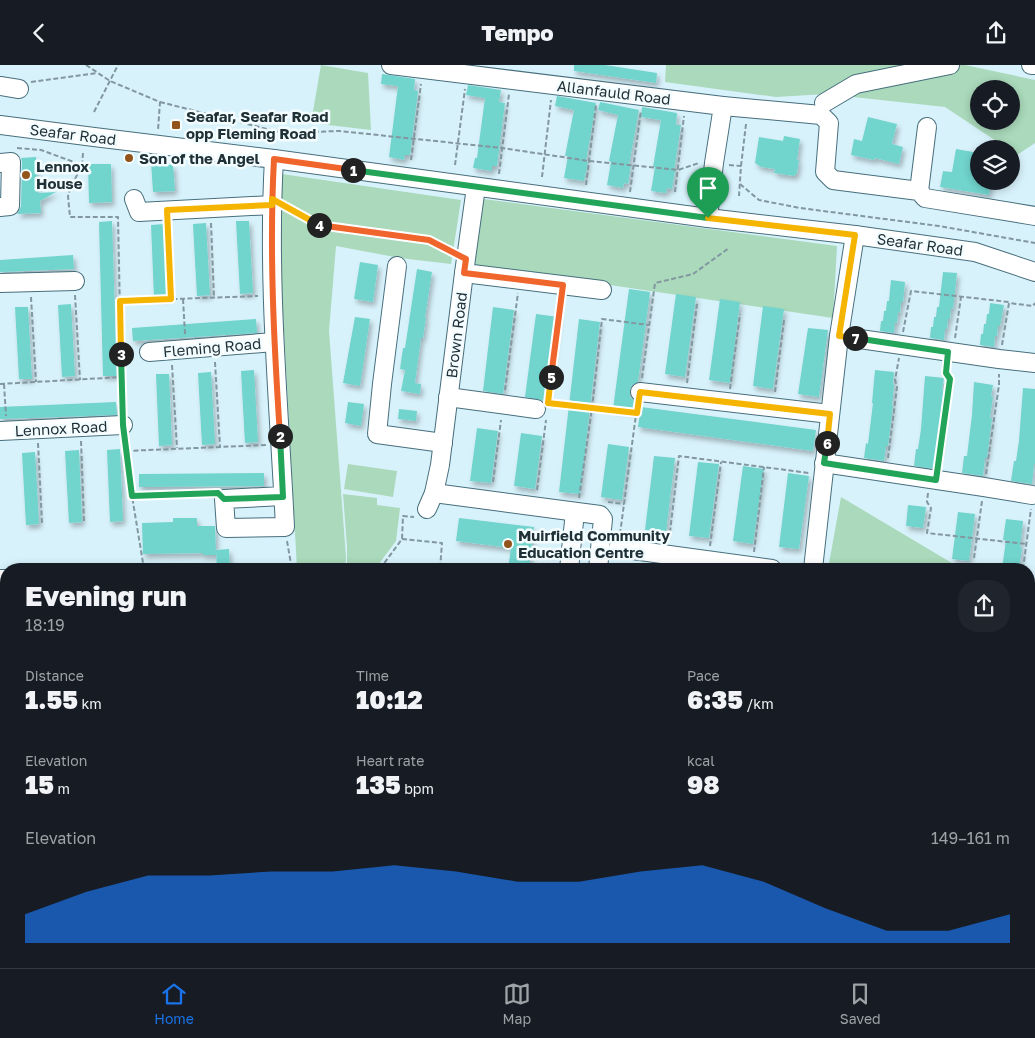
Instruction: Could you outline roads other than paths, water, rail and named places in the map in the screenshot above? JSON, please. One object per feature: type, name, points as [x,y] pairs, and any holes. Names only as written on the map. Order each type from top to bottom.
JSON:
[{"type":"street","name":"Allanfauld Road","points":[[391,65],[642,96],[821,115],[829,123],[825,172],[833,180],[919,191],[926,198],[1035,216]]},
{"type":"street","points":[[824,103],[856,84],[950,65]]},
{"type":"street","points":[[0,86],[19,89]]},
{"type":"street","points":[[708,218],[723,105]]},
{"type":"street","name":"Seafar Road","points":[[0,125],[274,159],[708,218],[855,235],[975,252],[1035,271]]},
{"type":"street","points":[[919,191],[927,127]]},
{"type":"street","name":"Fleming Road","points":[[274,159],[272,202],[274,341],[285,527],[226,528],[224,499],[283,497]]},
{"type":"street","points":[[0,163],[11,162],[10,206],[0,207]]},
{"type":"street","name":"Brown Road","points":[[476,187],[440,465],[431,501],[577,505]]},
{"type":"street","points":[[137,205],[167,210],[272,202]]},
{"type":"street","points":[[814,563],[839,336],[855,235]]},
{"type":"street","points":[[397,266],[383,310],[376,441],[443,443]]},
{"type":"street","name":"Brown Road","points":[[465,266],[519,280],[602,290]]},
{"type":"street","points":[[0,283],[75,281]]},
{"type":"street","points":[[839,336],[1035,363]]},
{"type":"street","name":"Fleming Road","points":[[149,352],[274,341]]},
{"type":"street","points":[[640,392],[830,414]]},
{"type":"street","name":"Brown Road","points":[[448,397],[504,405],[542,406]]},
{"type":"street","name":"Lennox Road","points":[[3,431],[123,425]]},
{"type":"street","points":[[824,463],[1032,495]]},
{"type":"street","points":[[569,563],[577,505],[600,515],[603,519],[599,563]]},
{"type":"street","points":[[618,547],[730,563]]},
{"type":"place","name":"Seafar, Seafar Road opp Fleming Road","points":[[176,125]]},
{"type":"place","name":"Son of the Angel","points":[[129,158]]},
{"type":"place","name":"Lennox House","points":[[26,175]]},
{"type":"place","name":"Muirfield Community Education Centre","points":[[508,544]]}]
